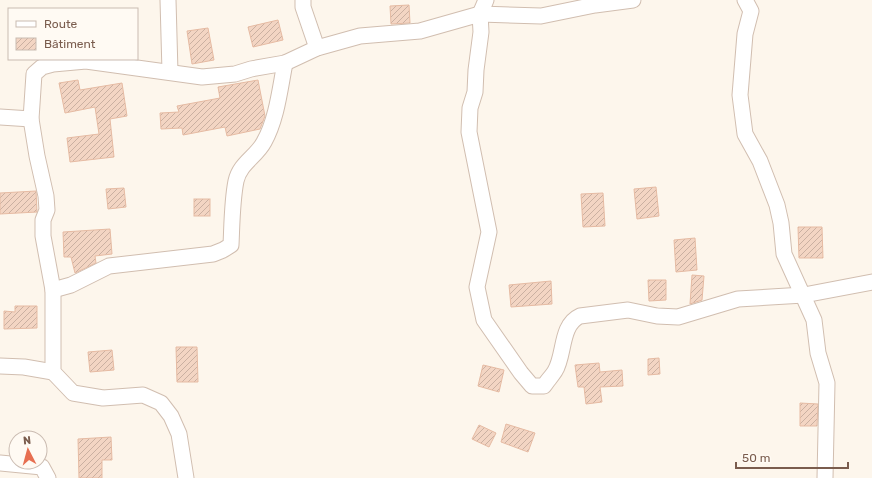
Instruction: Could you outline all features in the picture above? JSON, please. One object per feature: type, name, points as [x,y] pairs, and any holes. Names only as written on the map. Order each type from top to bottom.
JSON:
[{"type":"street","points":[[168,0],[170,72]]},
{"type":"street","points":[[303,0],[303,7],[317,48]]},
{"type":"street","points":[[486,0],[480,14],[481,32],[475,92],[470,108],[469,132],[489,232],[477,287],[484,320],[521,373],[532,386],[544,386],[556,370],[567,330],[574,319],[580,316],[628,310],[657,316],[678,317],[738,299],[804,296],[872,282]]},
{"type":"street","points":[[54,372],[53,290],[43,236],[43,220],[47,210],[46,196],[31,119],[34,74],[42,67],[53,64],[86,61],[170,72],[202,78],[235,74],[251,69],[285,63],[317,48],[360,36],[420,31],[480,14],[541,16],[595,5],[633,0]]},
{"type":"street","points":[[745,0],[751,11],[745,34],[740,95],[745,134],[760,161],[777,206],[781,223],[784,254],[814,320],[818,353],[827,383],[825,478]]},
{"type":"street","points":[[53,290],[71,285],[109,266],[213,254],[230,245],[236,180],[244,163],[264,142],[272,119],[285,63]]},
{"type":"street","points":[[0,116],[31,119]]},
{"type":"street","points":[[0,366],[24,367],[54,372],[74,393],[103,398],[143,395],[162,403],[171,416],[179,434],[186,478]]},
{"type":"street","points":[[0,463],[42,467],[48,478]]},
{"type":"building","points":[[409,5],[410,23],[391,24],[390,6]]},
{"type":"building","points":[[278,20],[283,40],[253,47],[248,27]]},
{"type":"building","points":[[208,28],[214,60],[192,64],[187,31]]},
{"type":"building","points":[[78,80],[80,90],[122,83],[127,116],[110,119],[114,157],[70,162],[67,138],[99,134],[95,107],[65,113],[59,83]]},
{"type":"building","points":[[258,80],[265,116],[260,129],[227,136],[225,127],[183,135],[182,128],[161,129],[160,113],[179,112],[177,106],[220,98],[218,87]]},
{"type":"building","points":[[656,187],[659,216],[637,219],[634,189]]},
{"type":"building","points":[[124,188],[126,207],[108,209],[106,189]]},
{"type":"building","points":[[36,191],[37,212],[0,214],[0,193]]},
{"type":"building","points":[[603,193],[605,226],[583,227],[581,194]]},
{"type":"building","points":[[194,199],[210,199],[210,216],[194,216]]},
{"type":"building","points":[[798,227],[822,227],[823,258],[799,258]]},
{"type":"building","points":[[110,229],[112,254],[95,256],[96,263],[75,273],[71,257],[64,257],[63,232]]},
{"type":"building","points":[[695,238],[697,270],[676,272],[674,240]]},
{"type":"building","points":[[692,275],[704,276],[702,300],[690,304]]},
{"type":"building","points":[[648,280],[666,280],[666,300],[649,301]]},
{"type":"building","points":[[551,281],[552,304],[511,307],[509,285]]},
{"type":"building","points":[[15,306],[37,306],[37,328],[4,329],[4,311],[15,312]]},
{"type":"building","points":[[176,347],[197,347],[198,382],[177,382]]},
{"type":"building","points":[[112,350],[114,370],[90,372],[88,352]]},
{"type":"building","points":[[659,358],[660,374],[648,375],[648,359]]},
{"type":"building","points":[[599,363],[600,372],[622,370],[623,386],[600,387],[602,402],[586,404],[584,387],[578,387],[575,365]]},
{"type":"building","points":[[483,365],[504,370],[499,392],[478,386]]},
{"type":"building","points":[[800,403],[818,404],[817,426],[800,426]]},
{"type":"building","points":[[506,424],[535,433],[528,452],[501,442]]},
{"type":"building","points":[[479,425],[496,433],[489,447],[472,439]]},
{"type":"building","points":[[111,437],[112,460],[102,460],[102,478],[79,478],[78,439]]}]
